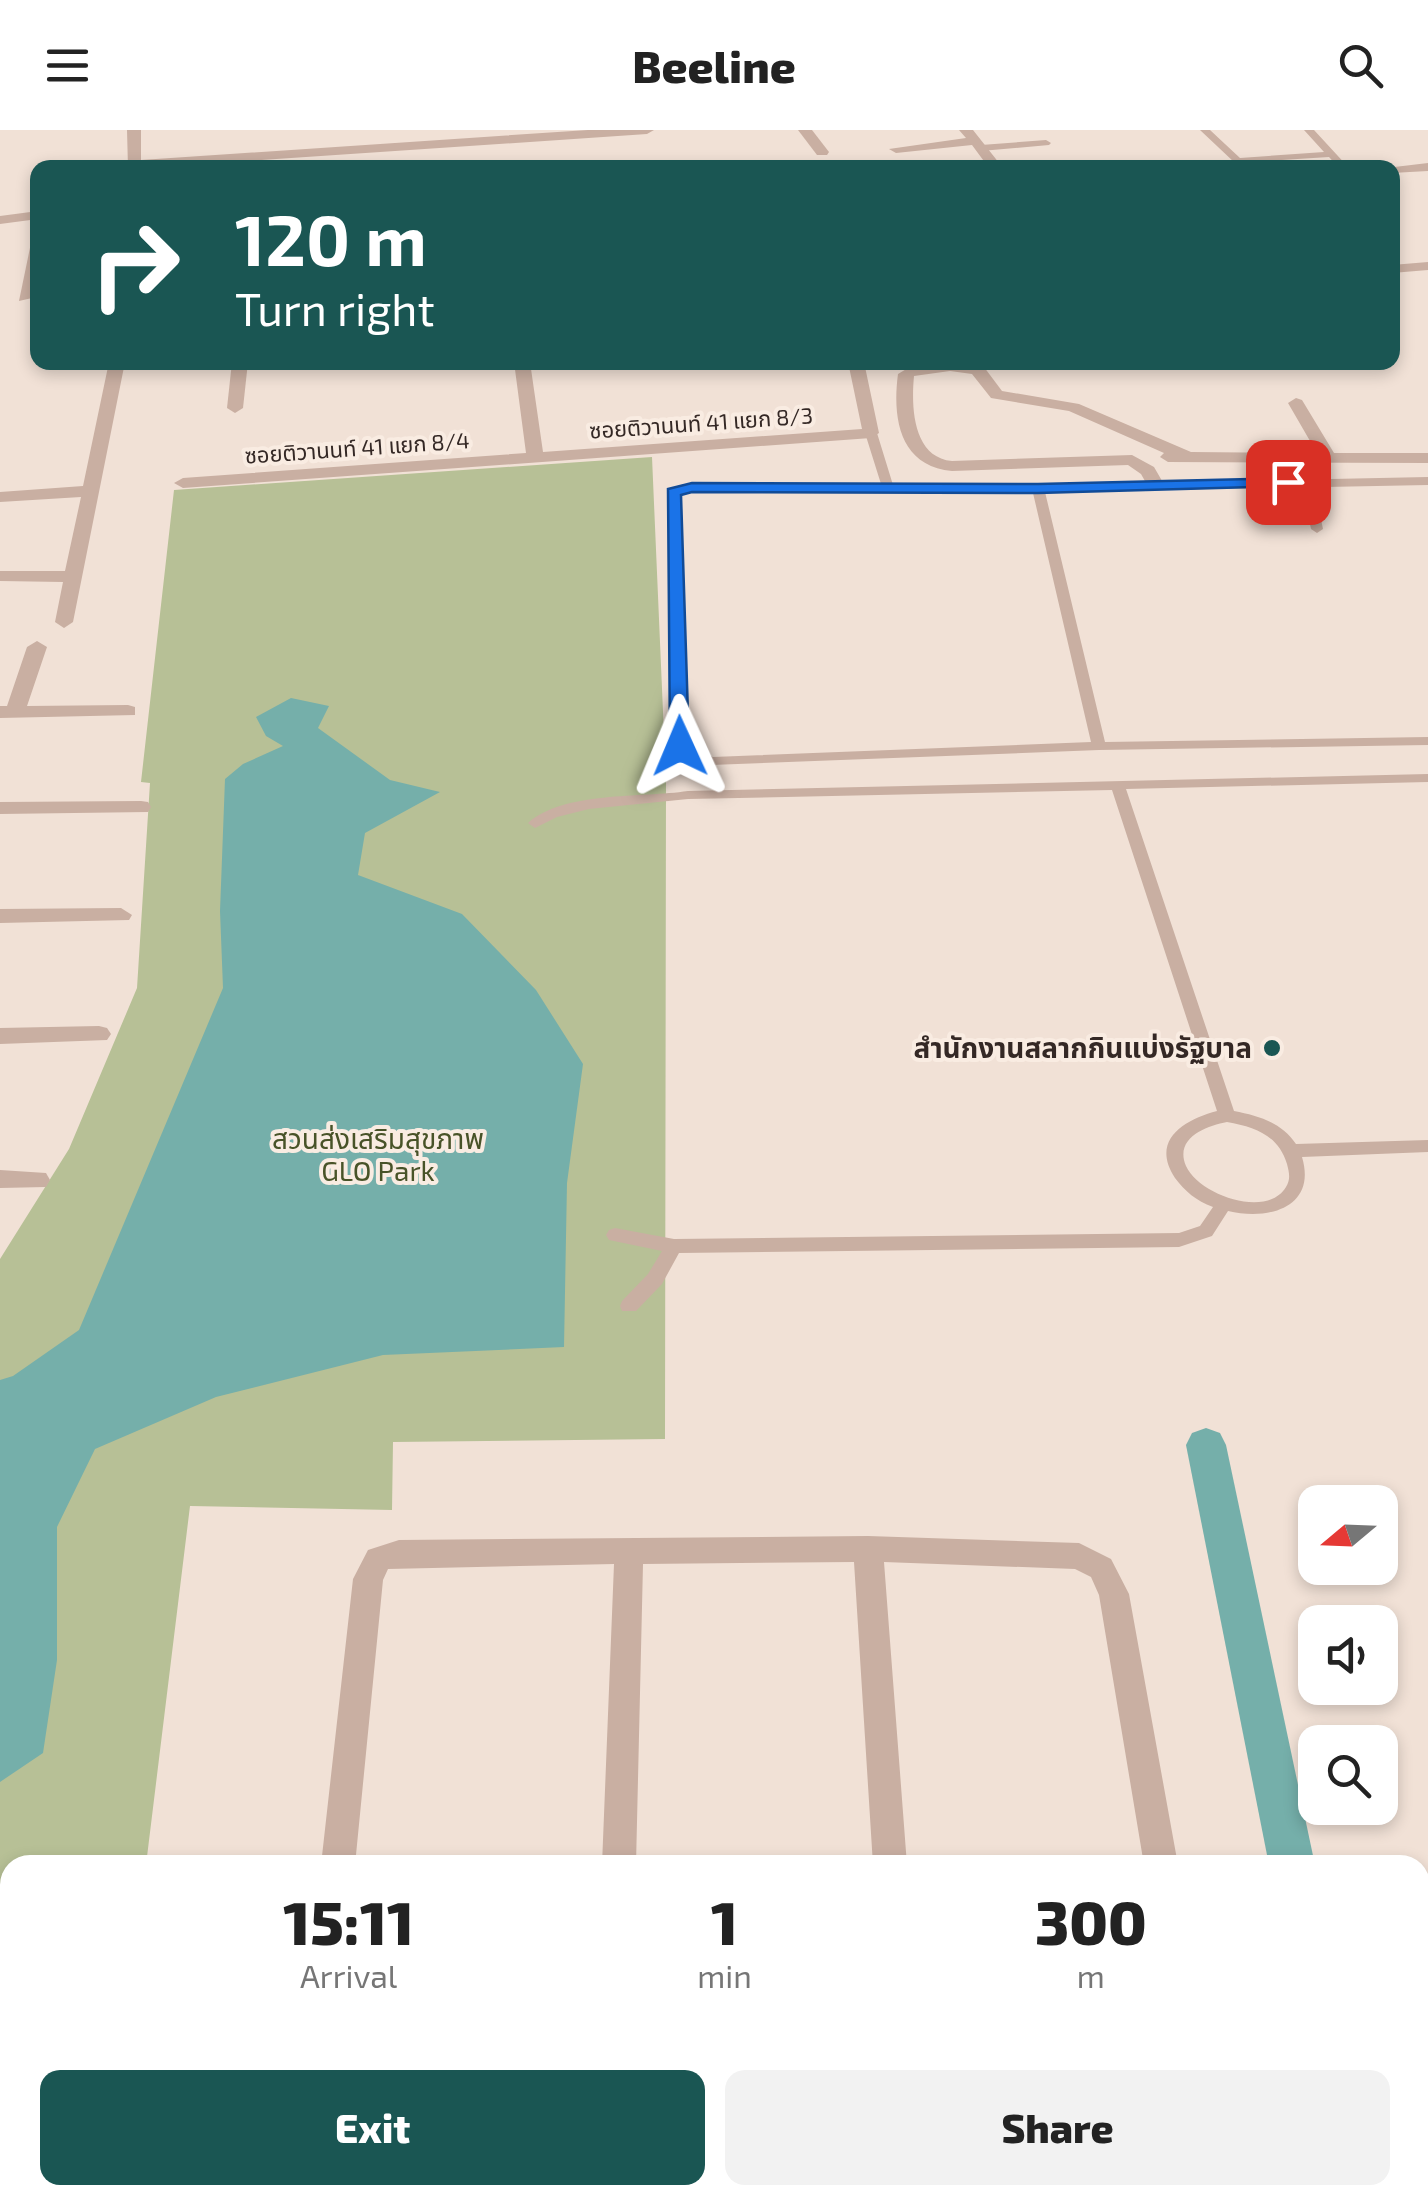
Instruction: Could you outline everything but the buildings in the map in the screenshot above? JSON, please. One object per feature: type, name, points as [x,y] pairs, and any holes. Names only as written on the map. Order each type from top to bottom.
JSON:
[{"type":"street","points":[[134,130],[135,160]]},
{"type":"street","points":[[212,160],[556,133],[647,130]]},
{"type":"street","points":[[805,130],[822,152]]},
{"type":"street","points":[[896,149],[974,140],[990,160]]},
{"type":"street","points":[[1400,169],[1428,167]]},
{"type":"street","points":[[0,220],[30,216]]},
{"type":"street","points":[[1400,268],[1426,268]]},
{"type":"street","points":[[24,298],[30,274]]},
{"type":"street","points":[[64,622],[116,370]]},
{"type":"street","points":[[235,408],[239,370]]},
{"type":"street","points":[[523,370],[534,458]]},
{"type":"street","points":[[858,370],[871,434]]},
{"type":"street","points":[[950,370],[906,374],[907,413],[919,454],[932,463],[952,466],[1185,455],[1428,458]]},
{"type":"street","points":[[976,370],[983,374],[997,396],[1073,407],[1114,428],[1185,455]]},
{"type":"street","points":[[1296,403],[1328,457]]},
{"type":"street","name":"ซอยติวานนท์ 41 แยก 8/3","points":[[534,458],[871,434]]},
{"type":"street","name":"ซอยติวานนท์ 41 แยก 8/4","points":[[182,483],[534,458]]},
{"type":"street","points":[[1132,460],[1148,471],[1156,486]]},
{"type":"street","points":[[0,497],[89,491]]},
{"type":"street","points":[[0,576],[75,577]]},
{"type":"street","points":[[37,646],[7,712],[128,711]]},
{"type":"street","points":[[0,808],[141,807]]},
{"type":"street","points":[[0,916],[121,916]]},
{"type":"street","points":[[0,1036],[99,1034]]},
{"type":"street","points":[[0,1180],[37,1180]]},
{"type":"street","points":[[868,1549],[889,1855]]},
{"type":"street","points":[[339,1855],[368,1578],[378,1559],[399,1554],[868,1549],[1079,1556],[1101,1568],[1114,1594],[1159,1855]]},
{"type":"street","points":[[619,1855],[629,1553]]},
{"type":"lane","points":[[1205,130],[1237,160]]},
{"type":"lane","points":[[1309,130],[1338,160]]},
{"type":"lane","points":[[974,140],[1046,143]]},
{"type":"lane","points":[[1251,160],[1332,154]]},
{"type":"lane","points":[[871,434],[888,488]]},
{"type":"lane","points":[[1428,481],[1038,489],[692,487],[674,492],[680,746],[712,760],[1099,746],[1428,741]]},
{"type":"lane","points":[[1317,528],[1312,505],[1321,482]]},
{"type":"lane","points":[[1038,489],[1099,746]]},
{"type":"lane","points":[[535,823],[557,808],[654,802],[688,795],[1428,778]]},
{"type":"lane","points":[[1119,785],[1118,796],[1227,1116]]},
{"type":"lane","points":[[1227,1116],[1270,1127],[1286,1139],[1301,1168],[1300,1182],[1292,1194],[1262,1208],[1224,1205],[1189,1184],[1178,1169],[1175,1153],[1179,1138],[1207,1118],[1227,1116]]},
{"type":"lane","points":[[1292,1151],[1428,1146]]},
{"type":"lane","points":[[615,1235],[674,1246],[1179,1240],[1206,1231],[1224,1205]]},
{"type":"lane","points":[[629,1306],[655,1279],[674,1246]]},
{"type":"green space","name":"สวนส่งเสริมสุขภาพ GLO Park","points":[[652,457],[666,781],[665,1439],[393,1442],[392,1510],[190,1506],[147,1855],[0,1855],[0,1259],[69,1149],[137,988],[150,783],[141,782],[174,490]]},
{"type":"water","points":[[291,698],[329,706],[318,728],[390,780],[440,792],[365,833],[358,875],[462,914],[536,990],[583,1064],[567,1183],[564,1347],[383,1355],[216,1397],[95,1449],[57,1527],[57,1660],[43,1753],[0,1782],[0,1380],[13,1376],[79,1330],[223,988],[220,911],[225,779],[243,764],[283,746],[266,736],[256,717]]},
{"type":"waterway","points":[[1206,1445],[1290,1855]]},
{"type":"place","name":"สำนักงานสลากกินแบ่งรัฐบาล","points":[[1272,1048]]},
{"type":"route","points":[[680,746],[674,492],[692,487],[1038,489],[1288,482]]}]
